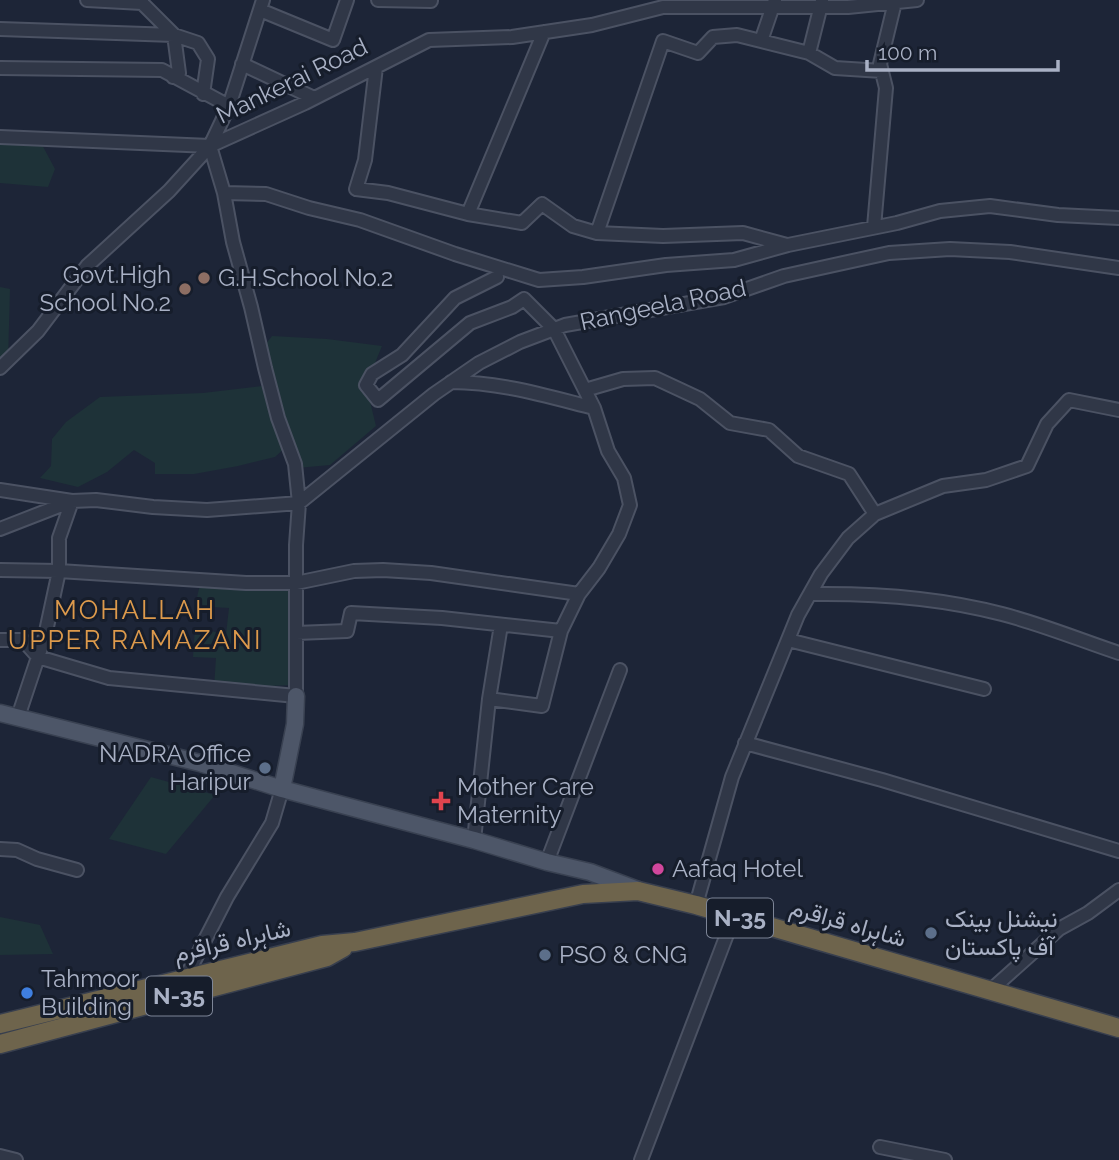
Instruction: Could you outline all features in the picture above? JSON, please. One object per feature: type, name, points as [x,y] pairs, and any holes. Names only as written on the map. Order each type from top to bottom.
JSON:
[{"type":"highway","name":"شاہراہ قراقرم","points":[[0,1024],[322,945],[355,942],[583,894],[638,891],[696,905],[1119,1028]]},
{"type":"highway","name":"شاہراہ قراقرم","points":[[0,1044],[327,957],[355,942]]},
{"type":"main road","name":"Mankerai Road","points":[[282,789],[295,724],[296,696]]},
{"type":"main road","points":[[0,713],[200,763],[282,789],[590,872],[638,891]]},
{"type":"street","points":[[87,0],[142,1],[174,35],[179,73],[173,76]]},
{"type":"street","points":[[0,368],[38,331],[87,266],[170,191],[210,146],[229,106],[261,5],[333,40],[347,0]]},
{"type":"street","points":[[377,0],[431,1]]},
{"type":"street","name":"Mankerai Road","points":[[296,696],[299,503],[295,464],[278,418],[233,242],[224,193],[210,146],[314,98],[429,40],[512,37],[592,25],[656,4],[821,3],[848,7],[917,0]]},
{"type":"street","points":[[874,227],[886,88],[880,64],[895,2]]},
{"type":"street","points":[[761,41],[774,3]]},
{"type":"street","points":[[809,53],[821,3]]},
{"type":"street","points":[[0,29],[174,35],[198,43],[208,59],[203,94]]},
{"type":"street","points":[[468,214],[544,32]]},
{"type":"street","points":[[597,233],[663,41],[698,53],[713,37],[737,35],[809,53],[835,68],[882,71]]},
{"type":"street","points":[[242,64],[314,98]]},
{"type":"street","points":[[376,67],[365,160],[356,188],[388,193],[468,214],[522,223],[542,204],[573,226],[597,233],[663,236],[743,233],[788,245]]},
{"type":"street","points":[[0,68],[162,71],[229,106]]},
{"type":"street","points":[[0,137],[210,146]]},
{"type":"street","points":[[224,193],[267,194],[309,208],[360,220],[539,280],[734,260],[940,211],[990,206],[1058,215],[1119,218]]},
{"type":"street","name":"Rangeela Road","points":[[299,503],[451,382],[479,363],[520,342],[565,325],[724,297],[784,276],[889,253],[950,249],[1010,252],[1119,268]]},
{"type":"street","points":[[489,699],[542,706],[561,631],[579,594],[599,568],[618,534],[631,505],[625,478],[608,451],[594,408],[554,329],[524,299],[512,307],[470,323],[378,400],[366,385],[372,374],[402,355],[455,298],[497,277]]},
{"type":"street","points":[[585,390],[623,379],[655,377],[700,399],[730,423],[769,430],[798,456],[849,474],[875,514]]},
{"type":"street","points":[[451,382],[477,382],[516,388],[594,408]]},
{"type":"street","points":[[696,905],[732,777],[745,743],[810,594],[821,574],[848,538],[875,514],[943,486],[986,480],[1027,466],[1047,424],[1069,400],[1119,410]]},
{"type":"street","points":[[0,490],[72,501],[96,500],[207,510],[299,503]]},
{"type":"street","points":[[0,529],[72,501]]},
{"type":"street","points":[[18,717],[45,636],[59,571],[59,538],[72,501]]},
{"type":"street","points":[[0,570],[59,571],[246,583],[296,583],[355,571],[383,570],[431,573],[579,594]]},
{"type":"street","points":[[810,594],[869,593],[936,599],[1003,614],[1119,653]]},
{"type":"street","points":[[296,633],[347,631],[352,613],[442,618],[561,631]]},
{"type":"street","points":[[474,840],[489,699],[501,625]]},
{"type":"street","points":[[0,640],[23,640],[38,657],[109,678],[296,696]]},
{"type":"street","points":[[788,640],[984,689]]},
{"type":"street","points":[[547,862],[620,670]]},
{"type":"street","points":[[745,743],[882,780],[1119,851]]},
{"type":"street","points":[[186,977],[227,897],[272,823],[282,789]]},
{"type":"street","points":[[0,849],[17,850],[37,859],[78,870]]},
{"type":"street","points":[[991,990],[1059,929],[1088,913],[1119,890]]},
{"type":"street","points":[[641,1160],[734,916]]},
{"type":"street","points":[[880,1147],[945,1160]]},
{"type":"street","points":[[0,1156],[16,1160]]},
{"type":"shaded area","points":[[0,137],[39,139],[55,169],[48,187],[0,183]]},
{"type":"shaded area","points":[[0,287],[10,289],[8,361],[0,368]]},
{"type":"shaded area","points":[[272,336],[382,346],[366,385],[376,426],[330,465],[297,468],[288,445],[275,457],[238,466],[194,474],[155,474],[155,463],[134,450],[107,472],[78,487],[40,478],[51,466],[52,439],[66,422],[100,397],[203,393],[270,385],[261,350]]},
{"type":"shaded area","points":[[201,580],[296,583],[296,685],[214,688],[216,658],[193,657],[195,628],[226,634],[229,608],[195,606]]},
{"type":"shaded area","points":[[151,777],[215,795],[166,854],[109,839]]},
{"type":"shaded area","points":[[0,917],[40,925],[53,954],[0,955]]},
{"type":"place","name":"G.H.School No.2","points":[[204,278]]},
{"type":"place","name":"Govt.High School No.2","points":[[185,289]]},
{"type":"place","name":"NADRA Office Haripur","points":[[265,768]]},
{"type":"place","name":"Mother Care Maternity","points":[[441,801]]},
{"type":"place","name":"Aafaq Hotel","points":[[658,869]]},
{"type":"place","name":"نیشنل بینک آف پاکستان","points":[[931,933]]},
{"type":"place","name":"PSO & CNG","points":[[545,955]]},
{"type":"place","name":"Tahmoor Building","points":[[27,993]]},
{"type":"district","name":"MOHALLAH UPPER RAMAZANI","points":[[135,625]]}]
